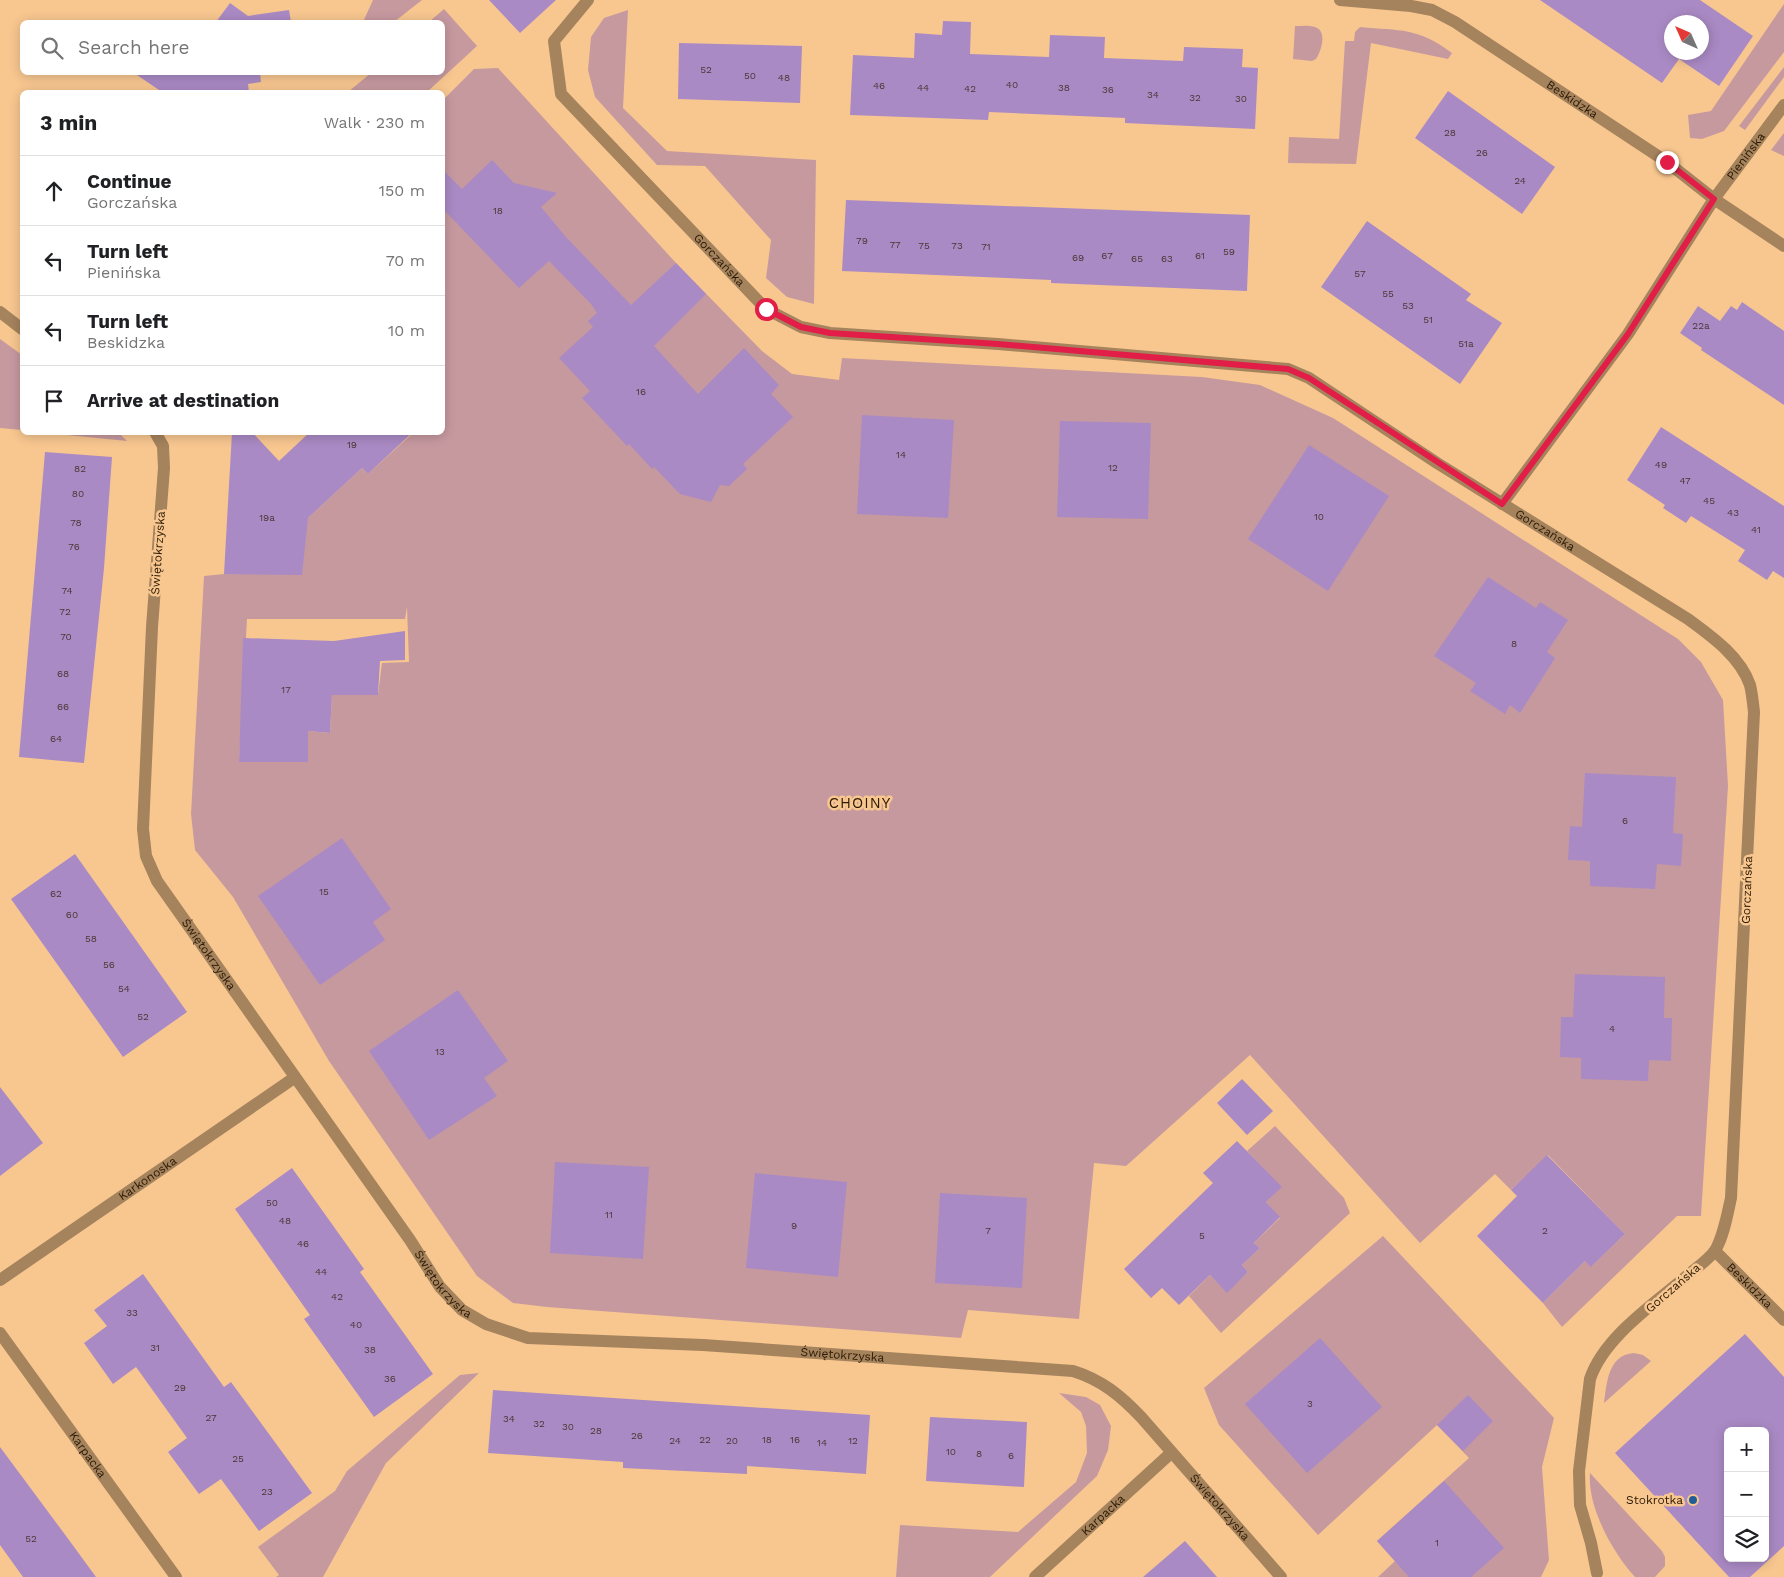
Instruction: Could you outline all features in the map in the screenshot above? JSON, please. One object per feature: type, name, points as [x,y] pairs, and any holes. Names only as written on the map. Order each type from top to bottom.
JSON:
[{"type":"street","name":"Gorczańska","points":[[588,0],[554,41],[561,94],[766,309],[801,327],[830,333],[998,344],[1288,369],[1309,378],[1502,504],[1688,619],[1717,641],[1736,661],[1750,684],[1754,712],[1731,1198],[1725,1227],[1715,1251],[1616,1338],[1596,1362],[1590,1379],[1579,1471],[1580,1505],[1592,1543],[1598,1576]]},
{"type":"street","name":"Beskidzka","points":[[1340,0],[1411,6],[1432,10],[1456,22],[1667,162],[1714,199],[1784,246]]},
{"type":"street","name":"Pienińska","points":[[1502,504],[1628,334],[1714,199],[1784,105]]},
{"type":"street","points":[[0,312],[20,327]]},
{"type":"street","name":"Świętokrzyska","points":[[158,435],[163,446],[164,468],[152,627],[142,829],[146,856],[157,881],[294,1078],[410,1240],[440,1287],[462,1310],[486,1324],[528,1338],[703,1345],[1073,1371],[1093,1377],[1120,1395],[1281,1577]]},
{"type":"street","name":"Karkonoska","points":[[0,1280],[294,1078]]},
{"type":"street","name":"Beskidzka","points":[[1715,1251],[1784,1320]]},
{"type":"street","name":"Karpacka","points":[[0,1333],[176,1577]]},
{"type":"street","name":"Karpacka","points":[[1035,1577],[1171,1453]]},
{"type":"shaded area","points":[[373,0],[422,0],[397,20],[364,20]]},
{"type":"shaded area","points":[[1784,4],[1784,52],[1724,131],[1702,139],[1690,138],[1688,115],[1711,111]]},
{"type":"shaded area","points":[[444,9],[477,46],[429,90],[350,90],[369,75],[445,75],[445,20],[431,20]]},
{"type":"shaded area","points":[[628,10],[623,108],[667,151],[816,160],[814,304],[787,297],[766,278],[771,240],[705,166],[657,165],[595,97],[588,70],[591,37],[604,18]]},
{"type":"shaded area","points":[[1295,26],[1313,26],[1319,29],[1322,42],[1316,59],[1312,61],[1293,59]]},
{"type":"shaded area","points":[[1360,27],[1398,30],[1418,34],[1452,53],[1448,59],[1371,43],[1356,164],[1288,163],[1289,137],[1339,139],[1345,41],[1354,41],[1355,32]]},
{"type":"shaded area","points":[[1784,67],[1784,77],[1745,130],[1739,126]]},
{"type":"shaded area","points":[[498,68],[676,263],[762,351],[792,374],[839,380],[842,358],[1202,377],[1260,385],[1333,418],[1678,639],[1701,662],[1723,700],[1728,786],[1701,1216],[1677,1216],[1562,1327],[1543,1303],[1585,1261],[1592,1266],[1625,1234],[1548,1155],[1511,1190],[1495,1174],[1420,1243],[1250,1055],[1126,1166],[1094,1163],[1079,1319],[968,1310],[961,1338],[513,1303],[477,1276],[329,1061],[233,897],[195,850],[191,814],[204,576],[224,574],[308,518],[362,468],[368,474],[411,435],[445,435],[445,98],[474,69]],"holes":[[[407,607],[409,662],[382,663],[378,695],[332,695],[330,733],[308,731],[308,762],[239,761],[247,619],[405,619]]]},
{"type":"shaded area","points":[[1784,133],[1784,156],[1771,150]]},
{"type":"shaded area","points":[[0,339],[20,354],[20,430],[0,428]]},
{"type":"shaded area","points":[[67,435],[121,435],[127,441]]},
{"type":"shaded area","points":[[1275,1126],[1344,1198],[1350,1213],[1221,1333],[1189,1296],[1210,1275],[1227,1292],[1248,1272],[1242,1265],[1260,1248],[1254,1243],[1280,1218],[1266,1202],[1281,1187],[1247,1151]]},
{"type":"shaded area","points":[[1383,1236],[1554,1418],[1542,1467],[1549,1560],[1541,1577],[1378,1577],[1395,1561],[1377,1541],[1469,1458],[1437,1425],[1318,1535],[1219,1425],[1204,1388]]},
{"type":"shaded area","points":[[1634,1353],[1643,1355],[1651,1361],[1604,1403],[1608,1378],[1614,1364],[1625,1355]]},
{"type":"shaded area","points":[[479,1373],[386,1463],[323,1577],[276,1577],[279,1575],[258,1547],[335,1491],[347,1471],[460,1375]]},
{"type":"shaded area","points":[[1059,1393],[1086,1397],[1100,1405],[1111,1426],[1108,1450],[1097,1476],[990,1577],[896,1577],[900,1525],[1018,1532],[1076,1482],[1087,1453],[1086,1426],[1081,1412]]},
{"type":"shaded area","points":[[1590,1473],[1662,1551],[1665,1557],[1665,1566],[1655,1577],[1635,1577],[1618,1555],[1597,1514],[1590,1486]]},
{"type":"building","points":[[489,0],[556,0],[520,33]]},
{"type":"building","points":[[1540,0],[1700,0],[1753,36],[1719,86],[1680,60],[1709,60],[1709,15],[1664,15],[1664,60],[1678,60],[1662,83]]},
{"type":"building","points":[[230,3],[248,16],[289,10],[291,20],[217,20]]},
{"type":"building","points":[[943,21],[971,22],[970,54],[1049,57],[1050,35],[1105,37],[1104,58],[1183,61],[1184,47],[1243,49],[1242,67],[1258,68],[1255,129],[1125,123],[1125,118],[989,112],[988,120],[850,115],[853,55],[914,58],[915,33],[942,35]]},
{"type":"building","points":[[679,43],[802,46],[800,103],[678,99]]},
{"type":"building","points":[[137,75],[260,75],[261,82],[248,84],[249,90],[159,90]]},
{"type":"building","points":[[1448,91],[1555,167],[1522,214],[1415,138]]},
{"type":"building","points":[[492,160],[514,183],[557,193],[541,207],[565,236],[631,305],[676,263],[706,294],[654,346],[698,394],[744,348],[779,385],[771,394],[793,417],[743,464],[747,469],[729,486],[720,485],[711,502],[680,494],[654,467],[652,469],[629,444],[627,446],[582,398],[590,391],[559,358],[593,327],[588,321],[597,313],[591,304],[549,261],[519,288],[445,211],[445,172],[462,189]]},
{"type":"building","points":[[846,200],[1250,215],[1247,291],[1051,283],[1051,280],[842,271]]},
{"type":"building","points":[[1367,221],[1471,294],[1466,300],[1502,323],[1460,384],[1321,287]]},
{"type":"building","points":[[1742,302],[1784,331],[1784,405],[1701,350],[1702,348],[1680,333],[1698,306],[1720,321],[1731,306],[1737,310]]},
{"type":"building","points":[[862,415],[954,420],[948,518],[857,514]]},
{"type":"building","points":[[1060,421],[1151,423],[1148,519],[1057,517]]},
{"type":"building","points":[[1661,427],[1784,506],[1784,578],[1773,571],[1767,580],[1738,561],[1745,550],[1691,516],[1686,523],[1663,508],[1665,505],[1627,480]]},
{"type":"building","points":[[232,435],[255,435],[279,461],[307,435],[410,435],[368,474],[362,468],[308,518],[302,575],[224,574]]},
{"type":"building","points":[[1309,445],[1389,496],[1328,591],[1248,539]]},
{"type":"building","points":[[45,452],[112,457],[104,568],[84,763],[19,757]]},
{"type":"building","points":[[1488,577],[1536,608],[1540,602],[1568,620],[1547,652],[1555,658],[1520,713],[1510,705],[1505,714],[1470,691],[1476,683],[1434,656]]},
{"type":"building","points":[[405,631],[405,660],[380,661],[378,695],[332,695],[330,733],[308,731],[308,762],[239,762],[243,638],[334,641]]},
{"type":"building","points":[[1585,773],[1676,777],[1673,833],[1683,834],[1681,866],[1657,864],[1655,889],[1590,886],[1590,861],[1568,860],[1570,826],[1582,827]]},
{"type":"building","points":[[342,838],[391,909],[373,922],[385,940],[320,985],[258,896]]},
{"type":"building","points":[[75,854],[187,1012],[123,1057],[11,899]]},
{"type":"building","points":[[1575,974],[1665,977],[1664,1018],[1672,1018],[1671,1061],[1649,1060],[1648,1081],[1581,1079],[1581,1058],[1560,1057],[1561,1017],[1573,1017]]},
{"type":"building","points":[[458,990],[508,1061],[484,1078],[497,1096],[429,1140],[369,1051]]},
{"type":"building","points":[[1242,1079],[1273,1111],[1247,1135],[1217,1103]]},
{"type":"building","points":[[0,1087],[43,1143],[0,1176]]},
{"type":"building","points":[[1237,1141],[1282,1187],[1266,1202],[1280,1217],[1254,1243],[1260,1248],[1242,1265],[1248,1272],[1227,1293],[1210,1275],[1179,1305],[1162,1288],[1151,1298],[1124,1269],[1213,1183],[1203,1173]]},
{"type":"building","points":[[1547,1155],[1625,1234],[1591,1267],[1585,1261],[1543,1303],[1477,1236],[1517,1196],[1511,1190]]},
{"type":"building","points":[[555,1162],[649,1167],[643,1259],[550,1253]]},
{"type":"building","points":[[292,1168],[364,1269],[360,1272],[433,1374],[374,1417],[304,1319],[310,1315],[235,1209]]},
{"type":"building","points":[[755,1173],[847,1182],[838,1277],[746,1268]]},
{"type":"building","points":[[940,1193],[1027,1198],[1022,1288],[935,1283]]},
{"type":"building","points":[[143,1274],[224,1387],[231,1382],[312,1493],[259,1531],[221,1479],[199,1494],[168,1452],[187,1438],[136,1367],[113,1384],[84,1343],[107,1326],[94,1310]]},
{"type":"building","name":"Stokrotka","points":[[1745,1334],[1784,1377],[1784,1546],[1769,1560],[1769,1427],[1724,1427],[1724,1562],[1766,1562],[1750,1577],[1729,1577],[1615,1453]]},
{"type":"building","points":[[1320,1338],[1382,1407],[1307,1473],[1245,1404]]},
{"type":"building","points":[[493,1390],[870,1415],[866,1474],[747,1466],[747,1474],[623,1468],[623,1462],[488,1453]]},
{"type":"building","points":[[1468,1395],[1493,1421],[1463,1451],[1437,1425]]},
{"type":"building","points":[[930,1417],[1027,1422],[1024,1487],[926,1481]]},
{"type":"building","points":[[0,1447],[96,1577],[23,1577],[0,1545]]},
{"type":"building","points":[[1444,1481],[1504,1548],[1471,1577],[1409,1577],[1377,1541]]},
{"type":"building","points":[[1185,1541],[1217,1577],[1143,1577]]},
{"type":"place","name":"Stokrotka","points":[[1693,1500]]},
{"type":"district","name":"CHOINY","points":[[860,803]]},
{"type":"route","points":[[766,309],[801,327],[830,333],[873,334],[1288,369],[1309,378],[1502,504],[1628,334],[1714,199],[1667,162]]}]
